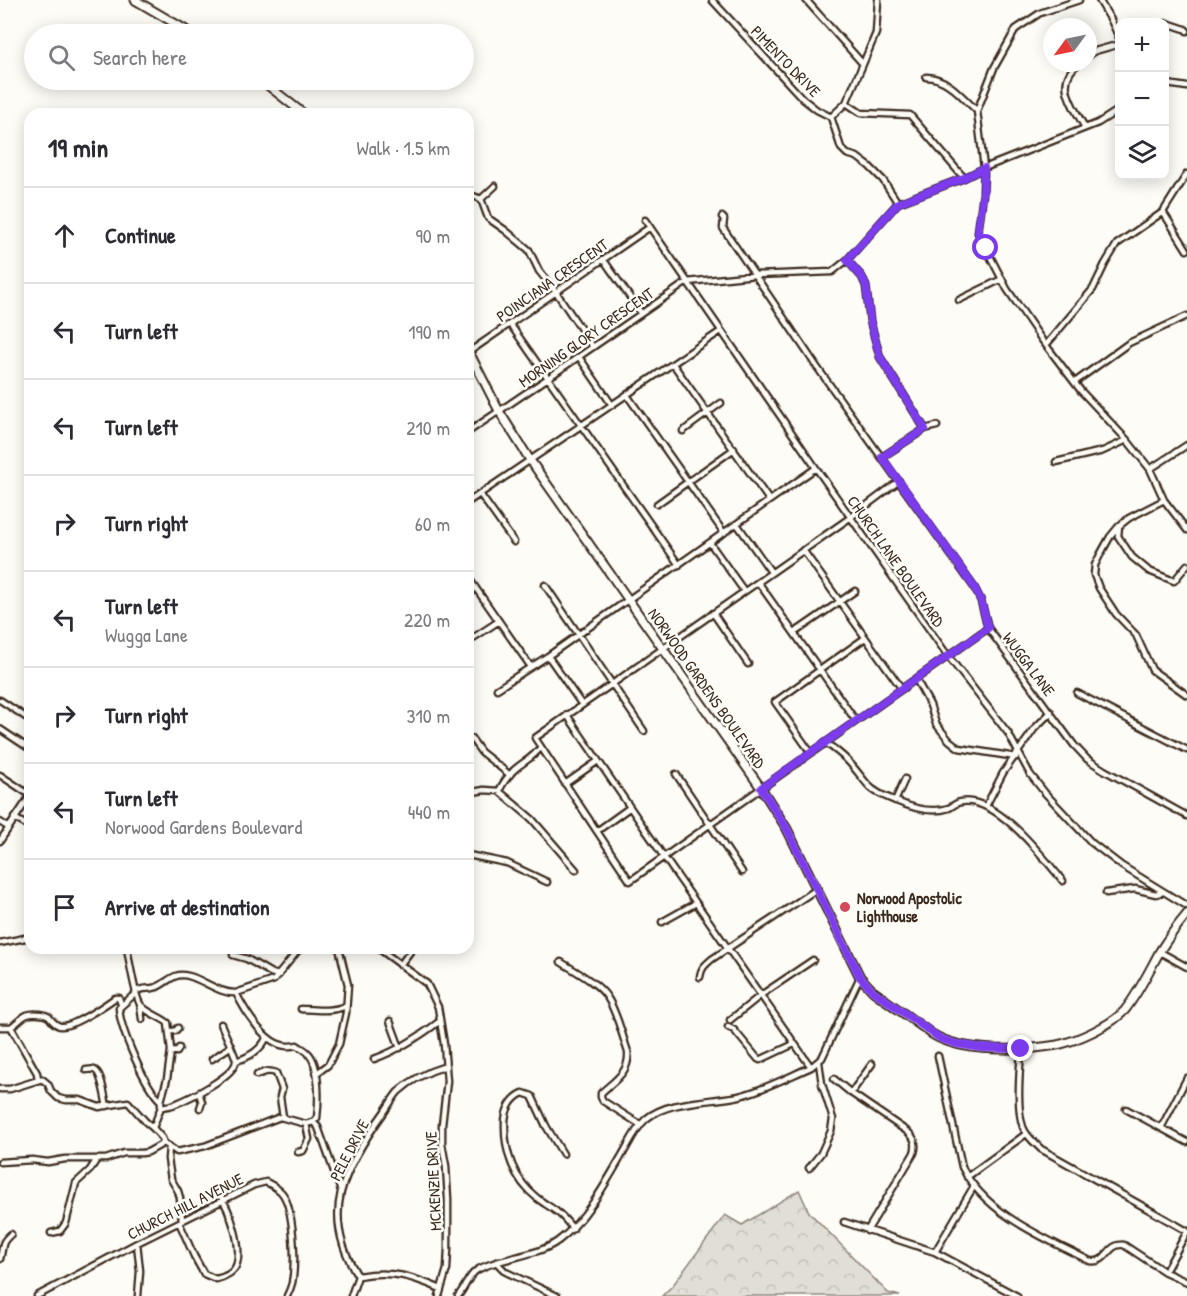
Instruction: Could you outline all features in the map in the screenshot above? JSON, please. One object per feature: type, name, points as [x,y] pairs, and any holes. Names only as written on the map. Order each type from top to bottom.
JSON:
[{"type":"street","points":[[135,0],[176,24]]},
{"type":"street","name":"PIMENTO DRIVE","points":[[712,0],[803,99],[831,117]]},
{"type":"street","points":[[806,0],[864,64]]},
{"type":"street","points":[[878,0],[876,33],[864,64],[846,103],[831,117],[841,148],[847,154],[857,157],[869,166],[883,180],[898,203]]},
{"type":"street","points":[[1079,0],[1040,13],[1016,29],[994,68],[977,111],[984,168],[978,232],[1006,289],[1075,382],[1150,469],[1164,500],[1187,530]]},
{"type":"street","points":[[1099,0],[1115,31]]},
{"type":"street","points":[[1169,24],[1187,31]]},
{"type":"street","points":[[1097,50],[1115,44]]},
{"type":"street","points":[[1071,72],[1067,78],[1066,90],[1085,128]]},
{"type":"street","points":[[926,77],[938,78],[951,86],[977,111]]},
{"type":"street","points":[[1169,84],[1187,87]]},
{"type":"street","points":[[274,90],[296,108]]},
{"type":"street","points":[[846,103],[861,113],[910,116],[964,178]]},
{"type":"street","points":[[687,282],[755,275],[832,272],[847,260],[898,203],[1098,123],[1115,112]]},
{"type":"street","points":[[1046,345],[1094,290],[1117,244],[1163,213],[1187,174]]},
{"type":"street","points":[[482,199],[495,186]]},
{"type":"street","points":[[474,196],[482,199]]},
{"type":"street","points":[[482,199],[488,218],[529,250],[539,271],[593,347]]},
{"type":"street","points":[[1163,213],[1187,250]]},
{"type":"street","name":"WUGGA LANE","points":[[722,217],[724,219],[723,228],[817,367],[974,587],[981,601],[988,628],[1074,745],[1087,759],[1104,770],[1187,816]]},
{"type":"street","name":"CHURCH LANE BOULEVARD","points":[[645,220],[948,657],[1008,733],[1017,754],[1045,793],[1092,843],[1122,866],[1187,906]]},
{"type":"street","name":"POINCIANA CRESCENT","points":[[474,347],[650,227]]},
{"type":"street","points":[[603,259],[641,314]]},
{"type":"street","points":[[847,260],[862,277],[866,286],[870,321],[880,357],[925,429]]},
{"type":"street","points":[[959,300],[1002,279]]},
{"type":"street","name":"MORNING GLORY CRESCENT","points":[[474,428],[687,282]]},
{"type":"street","points":[[1075,382],[1129,343],[1187,316]]},
{"type":"street","points":[[510,324],[679,565]]},
{"type":"street","points":[[474,498],[721,331]]},
{"type":"street","points":[[579,357],[612,405]]},
{"type":"street","name":"NORWOOD GARDENS BOULEVARD","points":[[474,363],[499,411],[530,460],[761,788],[787,829],[860,977],[873,991],[941,1039],[957,1044],[982,1048],[1021,1049],[1059,1044],[1107,1025],[1124,1012],[1173,930],[1187,914]]},
{"type":"street","points":[[673,364],[769,500]]},
{"type":"street","points":[[627,395],[724,533]]},
{"type":"street","points":[[683,430],[721,403]]},
{"type":"street","points":[[882,457],[925,429],[937,426]]},
{"type":"street","points":[[1056,462],[1103,451],[1127,440]]},
{"type":"street","points":[[1150,469],[1187,445]]},
{"type":"street","points":[[657,504],[734,449]]},
{"type":"street","points":[[498,689],[816,468]]},
{"type":"street","points":[[899,481],[535,738],[630,881],[988,628]]},
{"type":"street","points":[[480,494],[514,542]]},
{"type":"street","points":[[1164,500],[1129,518],[1119,526],[1100,555],[1094,575],[1099,588],[1116,614],[1136,635],[1152,670],[1187,695]]},
{"type":"street","points":[[737,524],[771,572]]},
{"type":"street","points":[[1119,526],[1118,536],[1124,548],[1149,571],[1174,581],[1187,565]]},
{"type":"street","points":[[710,543],[744,591]]},
{"type":"street","points":[[803,550],[902,689]]},
{"type":"street","points":[[758,582],[856,722]]},
{"type":"street","points":[[545,585],[644,731]]},
{"type":"street","points":[[474,586],[531,667]]},
{"type":"street","points":[[794,633],[855,591]]},
{"type":"street","points":[[713,613],[748,664]]},
{"type":"street","points":[[474,637],[499,621]]},
{"type":"street","points":[[811,753],[775,702],[865,638]]},
{"type":"street","points":[[548,656],[582,705]]},
{"type":"street","points":[[916,679],[930,705],[936,724],[959,748],[1017,754]]},
{"type":"street","points":[[1077,693],[1187,750]]},
{"type":"street","points":[[0,700],[24,716]]},
{"type":"street","points":[[986,806],[1003,773],[1035,728],[1051,712]]},
{"type":"street","points":[[567,715],[629,808],[811,1067]]},
{"type":"street","points":[[0,729],[24,745]]},
{"type":"street","points":[[474,742],[481,752],[510,775]]},
{"type":"street","points":[[826,742],[848,761],[876,792],[895,801],[933,811],[950,808],[959,802],[973,802],[986,806],[1017,828],[1063,881]]},
{"type":"street","points":[[499,791],[515,769],[535,756],[541,747]]},
{"type":"street","points":[[565,784],[598,761]]},
{"type":"street","points":[[676,774],[742,872]]},
{"type":"street","points":[[0,775],[24,791]]},
{"type":"street","points":[[895,801],[905,779]]},
{"type":"street","points":[[474,791],[499,791],[532,819],[576,870]]},
{"type":"street","points":[[0,841],[24,804]]},
{"type":"street","points":[[597,831],[629,808]]},
{"type":"street","points":[[14,818],[24,824]]},
{"type":"street","points":[[0,822],[8,827]]},
{"type":"street","points":[[474,856],[507,863],[547,882]]},
{"type":"street","points":[[700,977],[703,966],[817,889]]},
{"type":"street","points":[[1106,893],[1135,889],[1156,894],[1163,892]]},
{"type":"street","points":[[662,921],[696,903]]},
{"type":"street","points":[[0,943],[24,938]]},
{"type":"street","points":[[1160,952],[1187,967]]},
{"type":"street","points":[[128,954],[142,1019]]},
{"type":"street","points":[[161,1101],[148,1085],[133,1050],[119,1014],[118,1008],[121,1004],[142,988],[157,988],[181,975],[190,976],[216,990],[236,993],[274,980],[295,954]]},
{"type":"street","points":[[316,1073],[328,1065],[339,1044],[348,985],[340,954]]},
{"type":"street","name":"MCKENZIE DRIVE","points":[[386,954],[427,984],[438,1007],[444,1044],[447,1081],[442,1144],[448,1199],[448,1249],[447,1269],[439,1296]]},
{"type":"street","points":[[400,965],[408,954]]},
{"type":"street","points":[[233,955],[247,959],[279,975]]},
{"type":"street","points":[[730,1020],[761,995],[813,960]]},
{"type":"street","points":[[561,962],[600,989],[611,1005],[629,1060],[622,1074],[602,1093],[601,1097],[603,1101],[641,1125]]},
{"type":"street","points":[[458,1296],[474,1272],[496,1262],[536,1251],[556,1242],[573,1229],[611,1175],[641,1125],[654,1113],[674,1106],[754,1091],[819,1062],[860,977]]},
{"type":"street","points":[[0,1089],[10,1089],[42,1079],[58,1098],[80,1100],[99,1107],[128,1102],[164,1143],[177,1152],[205,1146],[220,1137],[283,1117],[306,1124],[313,1122],[317,1118],[318,1108],[316,1073],[310,1055],[297,1045],[286,1046],[271,1041],[242,1006],[236,993]]},
{"type":"street","points":[[0,1027],[11,1027],[23,1016],[33,1013],[45,1014],[54,1023],[62,1026],[90,1015],[116,998],[119,998],[121,1004]]},
{"type":"street","points":[[140,1004],[166,1021],[170,1031],[171,1051],[167,1078],[161,1107],[153,1128]]},
{"type":"street","points":[[301,1009],[326,1011],[346,1006]]},
{"type":"street","points":[[390,1021],[400,1048]]},
{"type":"street","points":[[374,1059],[400,1048],[440,1022]]},
{"type":"street","points":[[161,1107],[199,1093],[234,1068],[236,1061],[221,1024]]},
{"type":"street","points":[[11,1027],[38,1079]]},
{"type":"street","points":[[728,1027],[734,1030],[760,1060],[794,1044]]},
{"type":"street","points":[[170,1031],[178,1028]]},
{"type":"street","points":[[236,1061],[245,1059],[263,1046],[267,1037]]},
{"type":"street","points":[[212,1059],[230,1047]]},
{"type":"street","points":[[171,1051],[177,1052],[179,1048]]},
{"type":"street","points":[[1021,1049],[1020,1113],[1026,1134],[1041,1149],[1187,1232],[1167,1268]]},
{"type":"street","points":[[938,1056],[962,1167],[974,1186],[1001,1212],[1022,1226],[1090,1261],[1103,1259],[1113,1246],[1124,1245],[1165,1272],[1187,1282]]},
{"type":"street","points":[[809,1168],[821,1153],[831,1131],[832,1119],[822,1084],[819,1062]]},
{"type":"street","points":[[851,1093],[872,1064]]},
{"type":"street","name":"PELE DRIVE","points":[[358,1276],[342,1246],[339,1227],[341,1192],[361,1147],[397,1093],[416,1078],[446,1065]]},
{"type":"street","points":[[86,1071],[92,1069],[97,1071],[103,1085],[107,1106]]},
{"type":"street","points":[[257,1075],[265,1071],[276,1073],[282,1089],[280,1097],[283,1117]]},
{"type":"street","points":[[1161,1128],[1187,1078]]},
{"type":"street","points":[[834,1079],[908,1132],[914,1139],[914,1153],[867,1231]]},
{"type":"street","points":[[199,1093],[202,1102],[200,1108]]},
{"type":"street","points":[[563,1154],[532,1096],[523,1093],[517,1096],[510,1104],[505,1118],[504,1132],[507,1152],[514,1170],[536,1198],[556,1211],[573,1229]]},
{"type":"street","points":[[1126,1109],[1187,1142]]},
{"type":"street","points":[[313,1122],[318,1127],[341,1192]]},
{"type":"street","points":[[297,1152],[303,1150],[309,1139],[306,1124]]},
{"type":"street","points":[[967,1177],[1026,1134]]},
{"type":"street","points":[[0,1162],[106,1159],[124,1153],[148,1152],[164,1143]]},
{"type":"street","points":[[169,1146],[171,1179],[180,1198],[181,1221],[194,1256],[204,1274],[216,1279],[226,1276],[237,1264],[238,1243],[222,1198]]},
{"type":"street","points":[[51,1233],[60,1231],[66,1223],[76,1183],[98,1159]]},
{"type":"street","points":[[265,1174],[266,1182]]},
{"type":"street","name":"CHURCH HILL AVENUE","points":[[37,1296],[222,1198],[266,1182],[282,1193],[287,1202],[294,1258],[292,1284],[287,1296]]},
{"type":"street","points":[[935,1252],[974,1186]]},
{"type":"street","points":[[844,1222],[935,1252],[1017,1296]]},
{"type":"street","points":[[0,1258],[0,1243],[11,1234]]},
{"type":"street","points":[[137,1243],[140,1271],[138,1296]]},
{"type":"street","points":[[496,1262],[506,1272],[557,1296]]},
{"type":"street","points":[[351,1296],[358,1276],[372,1273],[388,1272],[414,1278],[441,1289]]},
{"type":"green space","points":[[799,1190],[809,1212],[888,1293],[900,1296],[662,1296],[673,1285],[725,1215],[742,1225]]},
{"type":"place","name":"Norwood Apostolic Lighthouse","points":[[845,907]]},
{"type":"route","points":[[986,248],[978,232],[984,168],[898,203],[847,260],[862,277],[866,286],[870,321],[880,357],[925,429],[882,457],[974,587],[981,601],[988,628],[761,788],[787,829],[860,977],[873,991],[941,1039],[982,1048],[1021,1049]]}]
